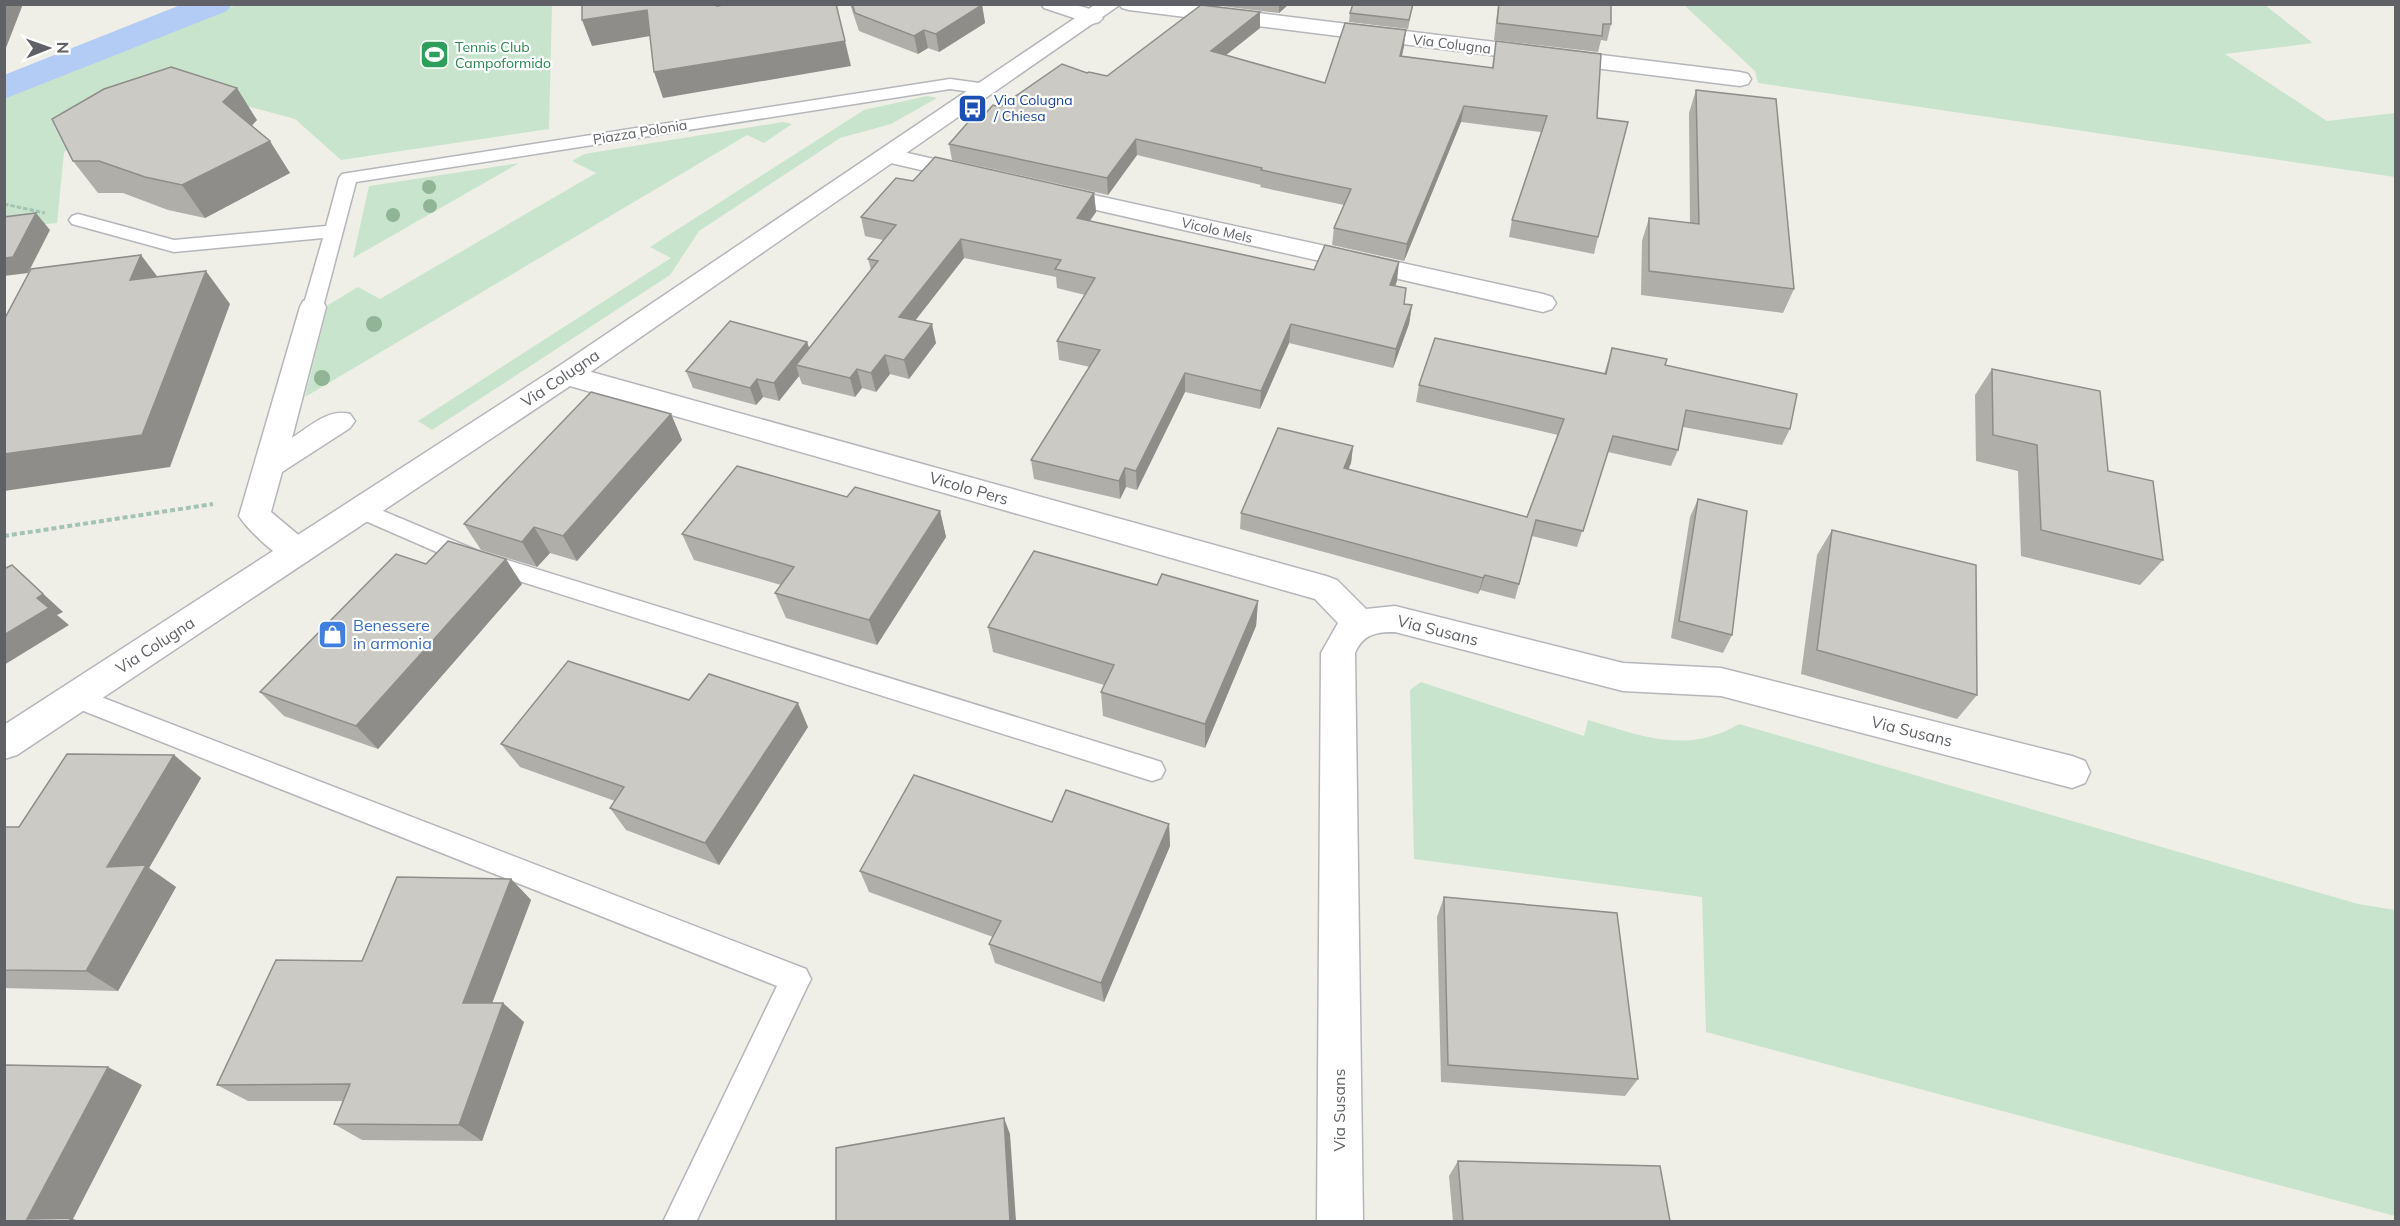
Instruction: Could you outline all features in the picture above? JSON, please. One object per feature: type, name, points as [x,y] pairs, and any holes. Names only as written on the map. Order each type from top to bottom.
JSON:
[{"type":"street","points":[[1051,4],[1102,11]]},
{"type":"street","name":"Via Colugna","points":[[1129,4],[1740,79]]},
{"type":"street","name":"Via Colugna","points":[[4,744],[566,375],[1102,11]]},
{"type":"street","points":[[890,156],[995,180]]},
{"type":"street","name":"Vicolo Mels","points":[[1030,188],[1543,303]]},
{"type":"street","name":"Piazza Polonia","points":[[297,552],[255,516],[315,298]]},
{"type":"street","name":"Vicolo Pers","points":[[566,375],[1326,589],[1359,623]]},
{"type":"street","points":[[269,466],[340,421]]},
{"type":"street","name":"Via Susans","points":[[1340,1221],[1338,652],[1345,635],[1359,623],[1375,618],[1395,619],[1623,677],[1721,682],[2072,772]]},
{"type":"lane","name":"Piazza Polonia","points":[[315,298],[348,178],[950,84],[987,89]]},
{"type":"lane","points":[[78,220],[174,246],[334,231]]},
{"type":"lane","points":[[362,510],[470,557],[1152,770]]},
{"type":"lane","points":[[75,698],[796,979],[679,1221]]},
{"type":"path","points":[[4,536],[261,496]]},
{"type":"green space","points":[[242,4],[552,5],[549,129],[341,160],[295,119],[190,91],[116,117],[64,152],[57,223],[5,228],[5,95],[194,17]]},
{"type":"green space","points":[[1684,5],[2265,5],[2313,43],[2225,54],[2327,121],[2395,113],[2395,177],[1758,83],[1755,71]]},
{"type":"green space","points":[[927,96],[937,98],[891,124],[840,138],[699,231],[670,275],[432,430],[418,421],[671,258],[650,247],[864,110]]},
{"type":"green space","points":[[783,122],[792,124],[764,143],[747,135],[305,397],[328,305],[358,287],[380,299],[596,173],[572,161],[584,154]]},
{"type":"green space","points":[[519,163],[353,258],[369,186]]},
{"type":"green space","points":[[1421,682],[1584,736],[1588,720],[1627,732],[1664,740],[1683,741],[1701,739],[1739,724],[2358,904],[2395,910],[2395,1216],[1706,1032],[1702,897],[1414,859],[1410,690]]},
{"type":"building","points":[[582,4],[717,4],[717,6],[728,4],[836,4],[845,41],[654,72],[647,10],[582,20]]},
{"type":"building","points":[[852,4],[982,5],[936,34],[924,30],[914,36],[855,13]]},
{"type":"building","points":[[1353,4],[1413,4],[1409,20],[1350,13]]},
{"type":"building","points":[[1499,4],[1611,4],[1611,24],[1603,24],[1602,36],[1497,23]]},
{"type":"building","points":[[1201,5],[1260,12],[1211,51],[1325,83],[1345,23],[1406,30],[1400,56],[1493,68],[1496,41],[1601,54],[1597,118],[1628,122],[1598,237],[1512,220],[1547,116],[1464,106],[1407,244],[1334,228],[1351,189],[1261,170],[1262,168],[1136,139],[1107,178],[949,144],[970,120],[978,122],[993,105],[1000,107],[1062,64],[1087,73],[1107,76]]},
{"type":"building","points":[[171,67],[237,88],[223,102],[270,141],[182,185],[145,177],[99,161],[73,161],[52,119],[104,89]]},
{"type":"building","points":[[1696,90],[1776,99],[1794,289],[1649,271],[1649,218],[1699,224]]},
{"type":"building","points":[[935,157],[1094,193],[1077,218],[1314,270],[1325,245],[1399,262],[1390,285],[1406,288],[1404,304],[1412,305],[1396,349],[1291,324],[1261,391],[1185,373],[1136,471],[1125,468],[1119,481],[1031,460],[1100,350],[1057,341],[1095,278],[1055,269],[1061,260],[961,239],[899,317],[932,324],[904,360],[885,355],[871,373],[857,369],[850,378],[796,365],[878,261],[868,259],[896,225],[861,217],[896,178],[913,181]]},
{"type":"building","points":[[36,213],[13,257],[4,258],[4,217]]},
{"type":"building","points":[[141,255],[130,280],[206,271],[142,435],[4,454],[4,320],[31,269]]},
{"type":"building","points":[[730,321],[807,342],[774,383],[757,379],[750,388],[686,371]]},
{"type":"building","points":[[1435,338],[1606,374],[1612,348],[1667,359],[1665,365],[1797,394],[1790,429],[1686,410],[1678,450],[1613,436],[1583,531],[1536,520],[1519,584],[1485,575],[1483,578],[1241,513],[1278,428],[1353,446],[1344,468],[1527,517],[1564,419],[1419,385]]},
{"type":"building","points":[[1992,369],[2100,391],[2108,471],[2153,481],[2163,560],[2041,530],[2037,445],[1993,435]]},
{"type":"building","points":[[591,392],[671,414],[563,536],[534,527],[522,542],[464,524]]},
{"type":"building","points":[[737,466],[847,497],[855,487],[940,511],[869,620],[775,593],[794,567],[682,534]]},
{"type":"building","points":[[1698,499],[1747,511],[1732,635],[1679,621]]},
{"type":"building","points":[[1832,530],[1976,565],[1977,695],[1817,650]]},
{"type":"building","points":[[448,541],[506,559],[356,726],[260,692],[396,554],[426,564]]},
{"type":"building","points":[[1034,551],[1157,585],[1162,574],[1258,601],[1205,724],[1101,692],[1114,665],[988,627]]},
{"type":"building","points":[[12,565],[43,594],[37,598],[49,608],[4,635],[4,569]]},
{"type":"building","points":[[568,661],[689,700],[709,674],[798,703],[705,843],[610,808],[624,787],[501,744]]},
{"type":"building","points":[[67,754],[174,755],[107,867],[146,865],[86,971],[4,970],[4,827],[19,827]]},
{"type":"building","points":[[914,775],[1052,822],[1066,790],[1169,824],[1101,983],[989,944],[1001,921],[860,871]]},
{"type":"building","points":[[397,877],[511,879],[463,1003],[503,1003],[459,1125],[334,1124],[350,1084],[217,1085],[276,960],[362,961]]},
{"type":"building","points":[[1444,897],[1617,913],[1638,1079],[1448,1065]]},
{"type":"building","points":[[4,1065],[108,1067],[27,1219],[71,1218],[69,1221],[4,1221]]},
{"type":"building","points":[[1004,1118],[1010,1221],[836,1221],[836,1148]]},
{"type":"building","points":[[1458,1161],[1660,1166],[1670,1221],[1463,1221]]},
{"type":"waterway","points":[[4,88],[215,4]]},
{"type":"place","name":"Tennis Club Campoformido","points":[[434,55]]},
{"type":"place","name":"Via Colugna / Chiesa","points":[[973,108]]},
{"type":"place","name":"Benessere in armonia","points":[[332,634]]}]
